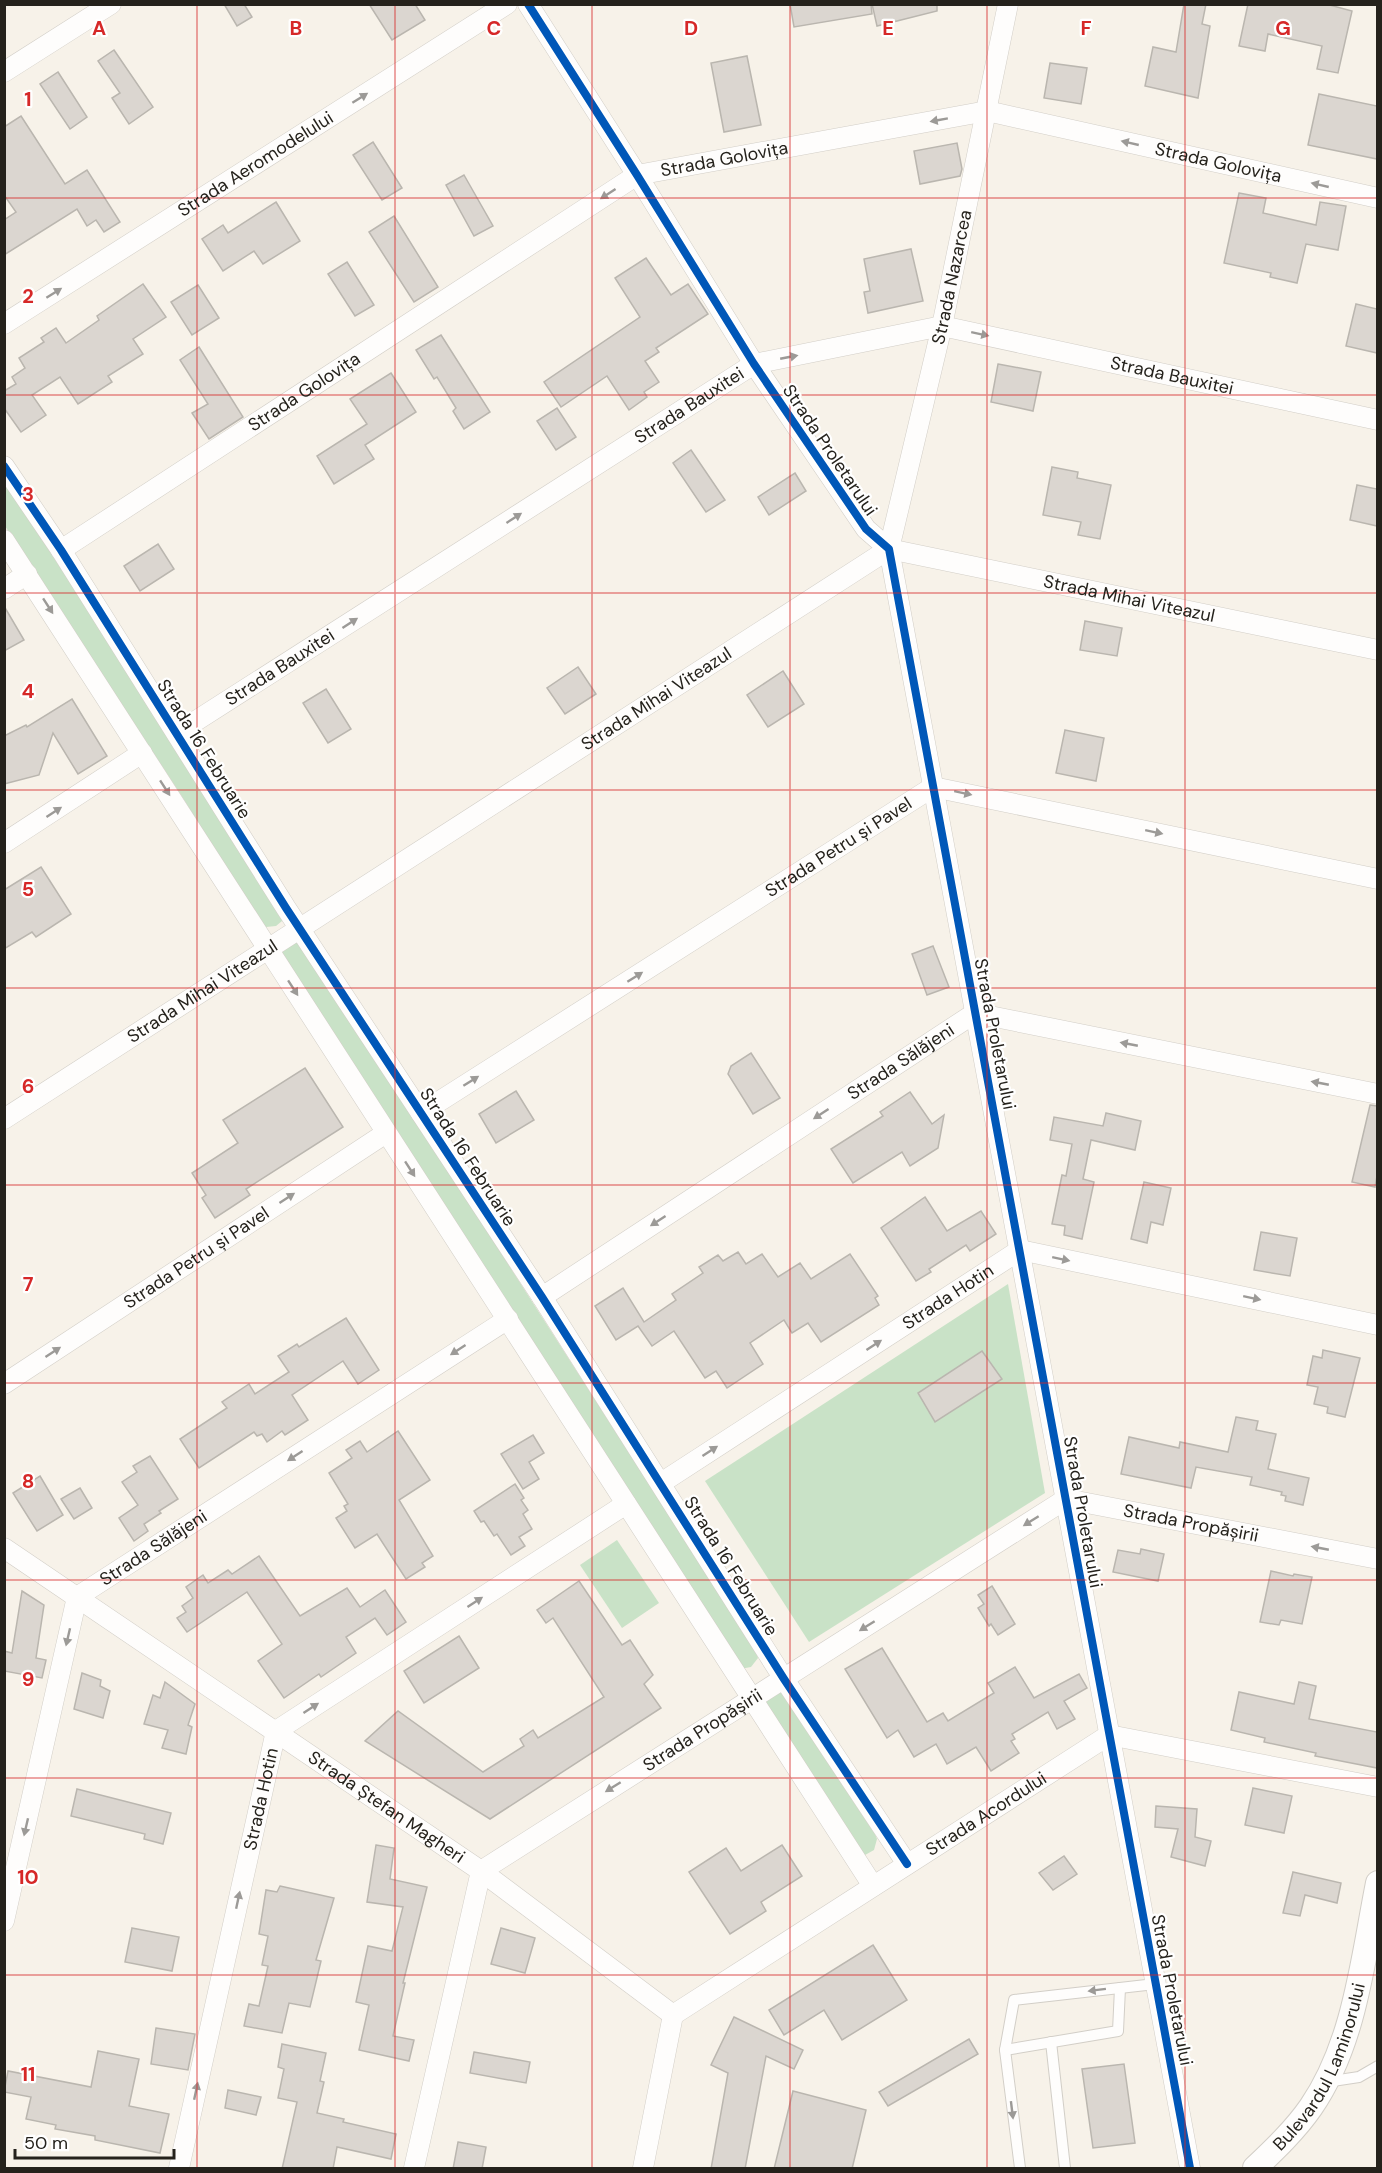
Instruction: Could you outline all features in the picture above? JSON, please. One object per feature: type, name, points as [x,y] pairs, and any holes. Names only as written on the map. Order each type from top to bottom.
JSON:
[{"type":"street","points":[[6,67],[111,4]]},
{"type":"street","name":"Strada Aeromodelului","points":[[4,324],[507,4]]},
{"type":"street","name":"Strada Proletarului","points":[[528,4],[754,364],[866,529],[889,549],[1190,2169]]},
{"type":"street","name":"Strada Nazarcea","points":[[889,549],[942,326],[1008,4]]},
{"type":"street","name":"Strada Golovița","points":[[61,550],[637,175],[987,111],[1377,198]]},
{"type":"street","name":"Strada Bauxitei","points":[[177,733],[754,364],[942,326],[1377,420]]},
{"type":"street","name":"Strada 16 Februarie","points":[[4,465],[61,550],[300,929],[542,1297],[784,1679],[907,1864]]},
{"type":"street","points":[[4,540],[873,1886]]},
{"type":"street","name":"Strada Mihai Viteazul","points":[[4,1119],[889,549],[1377,650]]},
{"type":"street","points":[[4,589],[27,574]]},
{"type":"street","points":[[4,843],[142,753]]},
{"type":"street","points":[[933,787],[1377,879]]},
{"type":"street","name":"Strada Petru și Pavel","points":[[421,1113],[933,787]]},
{"type":"street","points":[[975,1012],[1377,1094]]},
{"type":"street","name":"Strada Sălăjeni","points":[[542,1297],[975,1012]]},
{"type":"street","name":"Strada Petru și Pavel","points":[[4,1384],[386,1133]]},
{"type":"street","points":[[1020,1250],[1377,1325]]},
{"type":"street","name":"Strada Hotin","points":[[661,1483],[1020,1250]]},
{"type":"street","name":"Strada Sălăjeni","points":[[77,1597],[507,1319]]},
{"type":"street","name":"Strada Propășirii","points":[[481,1871],[1066,1499],[1377,1559]]},
{"type":"street","name":"Strada Hotin","points":[[179,2169],[276,1731],[627,1504]]},
{"type":"street","name":"Strada Ștefan Magheri","points":[[4,1548],[481,1871],[673,2015]]},
{"type":"street","points":[[4,1921],[77,1597]]},
{"type":"street","points":[[1109,1735],[1377,1787]]},
{"type":"street","name":"Strada Acordului","points":[[673,2015],[1109,1735]]},
{"type":"street","points":[[414,2169],[481,1871]]},
{"type":"street","name":"Bulevardul Laminorului","points":[[1255,2169],[1293,2131],[1311,2107],[1337,2059],[1353,2008],[1377,1883]]},
{"type":"street","points":[[643,2169],[673,2015]]},
{"type":"lane","points":[[1020,2169],[1005,2050],[1014,2000],[1155,1984]]},
{"type":"lane","points":[[1005,2050],[1118,2031],[1120,1988]]},
{"type":"lane","points":[[1051,2042],[1065,2169]]},
{"type":"lane","points":[[1326,2082],[1359,2077],[1377,2066]]},
{"type":"green space","points":[[4,481],[280,906],[282,921],[276,926],[266,927],[259,919],[5,526]]},
{"type":"green space","points":[[281,936],[303,944],[754,1648],[758,1658],[751,1667],[740,1669],[278,954]]},
{"type":"green space","points":[[1008,1284],[1045,1493],[809,1642],[705,1481]]},
{"type":"green space","points":[[617,1540],[659,1603],[622,1628],[580,1565]]},
{"type":"green space","points":[[776,1685],[875,1834],[877,1839],[874,1850],[865,1855],[859,1855],[756,1699]]},
{"type":"building","points":[[224,4],[244,4],[252,17],[237,26]]},
{"type":"building","points":[[369,4],[415,4],[425,20],[392,40]]},
{"type":"building","points":[[790,4],[871,4],[872,14],[794,27]]},
{"type":"building","points":[[872,4],[937,4],[937,11],[877,26]]},
{"type":"building","points":[[1184,4],[1206,4],[1202,24],[1210,26],[1198,98],[1145,86],[1153,47],[1176,52]]},
{"type":"building","points":[[1248,4],[1326,4],[1352,11],[1338,73],[1317,69],[1322,46],[1268,34],[1265,51],[1239,46]]},
{"type":"building","points":[[114,50],[153,107],[129,124],[112,98],[120,93],[98,61]]},
{"type":"building","points":[[747,56],[761,125],[724,132],[711,63]]},
{"type":"building","points":[[1050,63],[1087,68],[1081,104],[1044,98]]},
{"type":"building","points":[[58,72],[87,117],[70,129],[40,84]]},
{"type":"building","points":[[1319,94],[1377,106],[1377,159],[1308,145]]},
{"type":"building","points":[[21,116],[65,184],[87,170],[120,222],[104,232],[96,220],[87,226],[77,209],[4,255],[4,220],[16,212],[4,195],[4,127]]},
{"type":"building","points":[[373,142],[402,188],[382,200],[353,155]]},
{"type":"building","points":[[957,143],[962,169],[960,176],[920,184],[914,151]]},
{"type":"building","points":[[464,175],[493,226],[474,236],[446,185]]},
{"type":"building","points":[[1239,193],[1266,198],[1263,213],[1316,225],[1320,202],[1346,206],[1338,250],[1306,244],[1297,283],[1270,277],[1271,273],[1224,263]]},
{"type":"building","points":[[276,202],[300,241],[263,264],[254,251],[223,271],[202,239],[223,225],[228,233]]},
{"type":"building","points":[[394,216],[438,287],[414,302],[369,232]]},
{"type":"building","points":[[911,249],[923,301],[868,313],[864,292],[870,291],[864,259]]},
{"type":"building","points":[[646,258],[671,295],[688,284],[708,314],[656,348],[659,352],[645,361],[659,382],[644,392],[647,397],[629,410],[607,376],[561,407],[544,382],[640,317],[615,278]]},
{"type":"building","points":[[347,262],[374,305],[355,316],[328,274]]},
{"type":"building","points":[[143,284],[166,317],[133,339],[143,354],[108,376],[112,382],[78,404],[60,377],[32,395],[46,415],[21,432],[4,408],[4,391],[16,384],[12,377],[25,368],[19,358],[44,342],[41,338],[56,328],[66,343],[99,320],[97,316]]},
{"type":"building","points":[[198,285],[219,318],[192,335],[171,302]]},
{"type":"building","points":[[1356,304],[1377,309],[1377,353],[1346,346]]},
{"type":"building","points":[[441,335],[490,412],[464,429],[453,411],[456,408],[437,377],[434,379],[416,350]]},
{"type":"building","points":[[199,347],[243,417],[209,439],[192,413],[208,404],[180,360]]},
{"type":"building","points":[[998,364],[1041,372],[1033,411],[991,402]]},
{"type":"building","points":[[391,373],[416,412],[365,445],[374,459],[334,484],[317,456],[367,424],[350,399]]},
{"type":"building","points":[[557,408],[576,437],[556,450],[537,421]]},
{"type":"building","points":[[691,450],[725,500],[706,512],[673,463]]},
{"type":"building","points":[[1052,467],[1078,472],[1077,478],[1111,485],[1100,539],[1078,535],[1081,522],[1043,515]]},
{"type":"building","points":[[795,473],[806,491],[769,515],[758,497]]},
{"type":"building","points":[[1357,485],[1377,489],[1377,526],[1350,520]]},
{"type":"building","points":[[158,544],[174,569],[140,591],[124,566]]},
{"type":"building","points":[[4,606],[24,640],[4,651]]},
{"type":"building","points":[[1085,621],[1122,628],[1117,656],[1080,650]]},
{"type":"building","points":[[578,667],[596,694],[565,714],[547,688]]},
{"type":"building","points":[[783,671],[804,704],[768,727],[747,695]]},
{"type":"building","points":[[326,689],[351,729],[328,743],[303,703]]},
{"type":"building","points":[[72,699],[107,756],[78,774],[53,733],[39,775],[4,784],[4,736],[26,725],[27,727]]},
{"type":"building","points":[[1065,730],[1104,738],[1096,781],[1056,773]]},
{"type":"building","points":[[41,867],[71,914],[36,937],[32,932],[4,949],[4,890]]},
{"type":"building","points":[[933,946],[949,987],[927,995],[912,954]]},
{"type":"building","points":[[751,1053],[780,1098],[753,1114],[728,1074],[731,1066]]},
{"type":"building","points":[[305,1068],[343,1127],[246,1189],[250,1195],[215,1218],[202,1198],[206,1195],[192,1173],[238,1143],[223,1120]]},
{"type":"building","points":[[516,1091],[534,1120],[496,1143],[479,1114]]},
{"type":"building","points":[[910,1092],[932,1124],[944,1115],[938,1148],[910,1166],[902,1152],[853,1183],[831,1149],[883,1116],[880,1112]]},
{"type":"building","points":[[1370,1105],[1377,1106],[1375,1187],[1352,1182]]},
{"type":"building","points":[[1106,1113],[1141,1121],[1135,1150],[1091,1140],[1083,1179],[1094,1182],[1082,1239],[1064,1235],[1065,1226],[1052,1224],[1062,1175],[1066,1176],[1072,1144],[1050,1140],[1054,1117],[1103,1126]]},
{"type":"building","points":[[1144,1182],[1171,1188],[1163,1225],[1151,1222],[1147,1243],[1131,1239]]},
{"type":"building","points":[[925,1197],[947,1231],[981,1211],[996,1234],[970,1251],[966,1245],[929,1269],[931,1272],[916,1281],[881,1228]]},
{"type":"building","points":[[1261,1232],[1297,1238],[1290,1276],[1254,1270]]},
{"type":"building","points":[[738,1252],[746,1264],[762,1254],[778,1277],[800,1263],[811,1279],[850,1254],[878,1296],[875,1298],[879,1305],[821,1342],[808,1323],[792,1333],[784,1320],[750,1343],[763,1364],[727,1388],[716,1371],[705,1378],[674,1331],[652,1346],[638,1326],[616,1340],[595,1306],[623,1288],[644,1322],[676,1300],[672,1294],[703,1273],[699,1267],[718,1255],[723,1261]]},
{"type":"building","points":[[346,1318],[379,1370],[358,1384],[343,1361],[292,1395],[308,1420],[285,1435],[282,1431],[267,1442],[262,1434],[257,1436],[254,1432],[199,1468],[180,1439],[227,1408],[222,1402],[249,1384],[255,1394],[289,1372],[278,1356],[297,1344],[299,1347]]},
{"type":"building","points":[[1323,1350],[1360,1358],[1345,1417],[1327,1413],[1328,1407],[1314,1404],[1318,1387],[1307,1385],[1313,1356],[1322,1358]]},
{"type":"building","points":[[982,1351],[1002,1379],[935,1422],[918,1393]]},
{"type":"building","points":[[1236,1417],[1258,1421],[1256,1430],[1276,1434],[1268,1469],[1309,1478],[1303,1505],[1285,1501],[1286,1496],[1281,1495],[1282,1492],[1250,1485],[1252,1477],[1196,1467],[1191,1488],[1121,1474],[1129,1437],[1179,1448],[1180,1442],[1228,1452]]},
{"type":"building","points":[[398,1431],[430,1480],[399,1500],[433,1556],[422,1563],[425,1567],[406,1579],[377,1534],[355,1548],[336,1518],[347,1511],[344,1506],[348,1504],[329,1473],[352,1458],[346,1450],[360,1441],[367,1452]]},
{"type":"building","points":[[533,1435],[544,1453],[529,1462],[539,1479],[523,1489],[501,1454]]},
{"type":"building","points":[[150,1456],[178,1499],[144,1524],[148,1531],[134,1541],[119,1518],[138,1505],[122,1482],[137,1472],[133,1466]]},
{"type":"building","points":[[40,1476],[63,1515],[37,1531],[13,1493]]},
{"type":"building","points":[[515,1484],[524,1498],[521,1500],[528,1510],[523,1514],[532,1529],[519,1537],[525,1546],[511,1555],[497,1534],[494,1536],[474,1511]]},
{"type":"building","points":[[80,1488],[92,1508],[74,1519],[61,1499]]},
{"type":"building","points":[[1141,1549],[1164,1554],[1158,1581],[1113,1572],[1118,1550],[1140,1554]]},
{"type":"building","points":[[259,1556],[300,1616],[347,1588],[360,1607],[385,1590],[406,1622],[387,1635],[375,1618],[346,1637],[356,1653],[321,1677],[319,1674],[284,1698],[258,1661],[282,1644],[247,1592],[187,1632],[177,1618],[186,1612],[182,1606],[193,1598],[186,1587],[203,1575],[208,1583],[228,1570],[232,1574]]},
{"type":"building","points":[[1271,1571],[1312,1577],[1302,1624],[1281,1620],[1279,1625],[1260,1622]]},
{"type":"building","points":[[579,1581],[622,1645],[630,1640],[653,1675],[644,1684],[661,1708],[490,1819],[365,1741],[398,1711],[483,1772],[524,1746],[520,1739],[533,1730],[538,1738],[604,1697],[553,1618],[546,1623],[537,1610]]},
{"type":"building","points":[[992,1586],[1015,1624],[998,1635],[991,1624],[989,1626],[978,1608],[984,1604],[978,1595]]},
{"type":"building","points":[[22,1591],[44,1605],[36,1658],[46,1660],[42,1678],[4,1671],[4,1651],[12,1653]]},
{"type":"building","points":[[459,1636],[479,1668],[424,1703],[404,1671]]},
{"type":"building","points":[[882,1648],[927,1722],[943,1713],[948,1721],[994,1693],[988,1683],[1015,1667],[1034,1698],[1079,1674],[1087,1688],[1064,1701],[1075,1719],[1057,1729],[1048,1712],[1012,1734],[1015,1739],[1011,1741],[1019,1753],[991,1771],[976,1747],[947,1764],[936,1744],[914,1757],[898,1730],[887,1738],[845,1669]]},
{"type":"building","points":[[82,1673],[101,1680],[100,1686],[110,1691],[103,1718],[74,1709]]},
{"type":"building","points":[[165,1682],[195,1704],[188,1725],[192,1727],[186,1754],[162,1748],[168,1730],[144,1724],[153,1695],[160,1698]]},
{"type":"building","points":[[1299,1682],[1316,1686],[1309,1719],[1377,1732],[1377,1768],[1315,1756],[1316,1753],[1264,1742],[1265,1738],[1231,1730],[1239,1692],[1294,1704]]},
{"type":"building","points":[[1253,1788],[1292,1796],[1284,1833],[1245,1825]]},
{"type":"building","points":[[77,1789],[171,1813],[163,1844],[144,1839],[145,1834],[71,1816]]},
{"type":"building","points":[[1156,1806],[1197,1809],[1195,1837],[1211,1841],[1205,1866],[1171,1857],[1178,1829],[1155,1827]]},
{"type":"building","points":[[376,1845],[394,1848],[390,1879],[427,1887],[403,1983],[405,1983],[393,2036],[414,2040],[409,2061],[359,2050],[369,2005],[356,2002],[368,1946],[392,1951],[403,1907],[367,1902]]},
{"type":"building","points":[[782,1845],[802,1876],[761,1902],[766,1911],[730,1934],[689,1872],[726,1848],[741,1871]]},
{"type":"building","points":[[1064,1856],[1077,1874],[1053,1890],[1039,1873]]},
{"type":"building","points":[[1293,1872],[1341,1883],[1337,1903],[1305,1895],[1300,1916],[1283,1913]]},
{"type":"building","points":[[280,1886],[334,1898],[316,1960],[321,1961],[310,2007],[289,2003],[282,2033],[244,2026],[249,2004],[259,2006],[268,1966],[262,1965],[268,1936],[259,1934],[266,1890],[277,1892]]},
{"type":"building","points":[[132,1928],[179,1937],[172,1971],[125,1962]]},
{"type":"building","points":[[501,1928],[535,1938],[525,1973],[491,1964]]},
{"type":"building","points":[[873,1945],[907,2000],[842,2040],[824,2010],[784,2035],[769,2010]]},
{"type":"building","points":[[734,2017],[803,2050],[794,2069],[766,2056],[745,2169],[711,2169],[728,2073],[711,2065]]},
{"type":"building","points":[[156,2028],[195,2034],[188,2070],[151,2064]]},
{"type":"building","points":[[969,2039],[978,2054],[888,2106],[879,2092]]},
{"type":"building","points":[[282,2044],[326,2053],[320,2081],[324,2082],[317,2113],[344,2119],[343,2122],[396,2134],[391,2159],[337,2147],[333,2169],[282,2169],[297,2102],[278,2098],[284,2069],[278,2067]]},
{"type":"building","points":[[98,2051],[139,2059],[129,2106],[169,2114],[160,2153],[95,2140],[95,2136],[55,2129],[56,2125],[26,2119],[31,2097],[4,2092],[8,2071],[91,2087]]},
{"type":"building","points":[[474,2052],[530,2062],[526,2083],[470,2073]]},
{"type":"building","points":[[1124,2064],[1135,2143],[1093,2148],[1082,2069]]},
{"type":"building","points":[[228,2090],[261,2097],[256,2115],[225,2108]]},
{"type":"building","points":[[793,2091],[866,2110],[852,2169],[774,2169]]},
{"type":"building","points":[[458,2142],[486,2147],[482,2169],[453,2169]]},
{"type":"cycle path","points":[[528,4],[754,364],[866,529],[889,549],[1190,2168]]},
{"type":"cycle path","points":[[4,466],[61,550],[286,908],[542,1297],[784,1679],[907,1864]]}]
